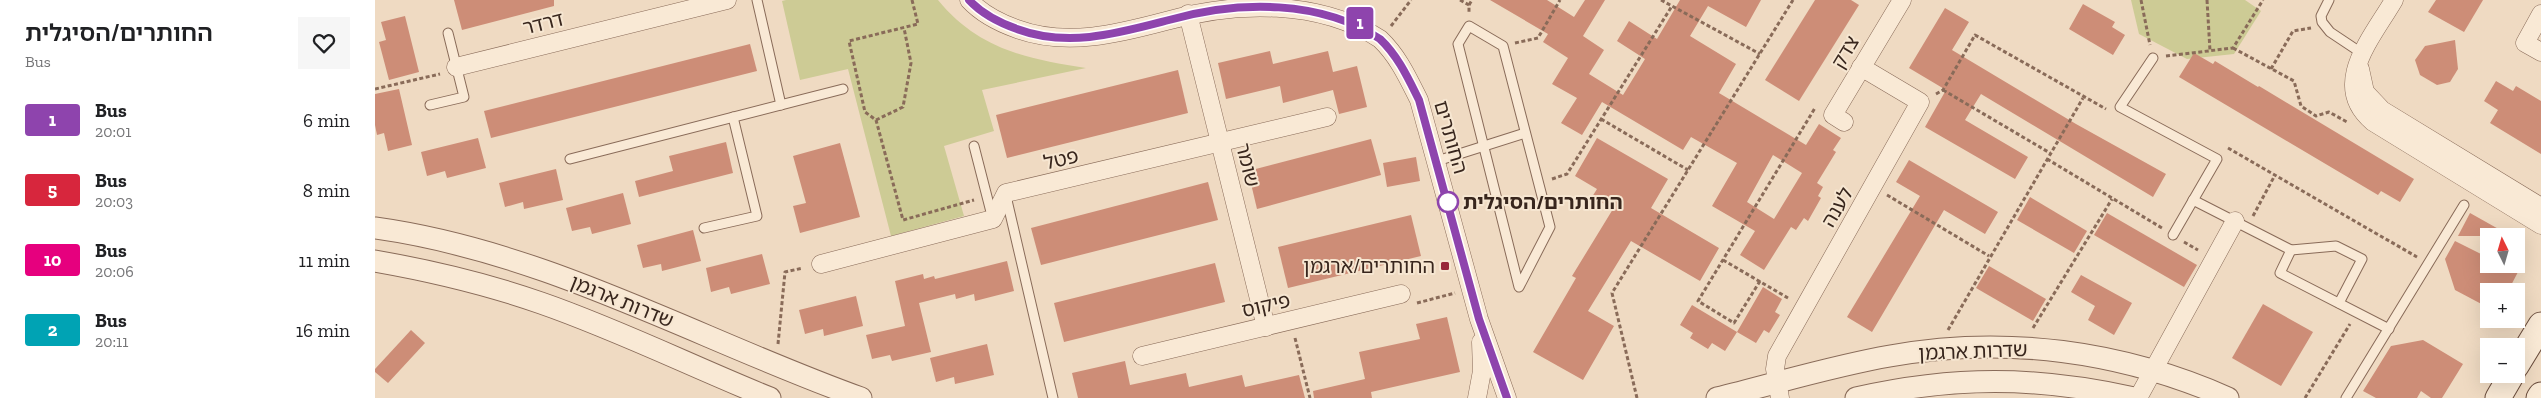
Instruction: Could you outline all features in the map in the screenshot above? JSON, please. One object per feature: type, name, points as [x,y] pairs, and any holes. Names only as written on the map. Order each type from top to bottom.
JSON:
[{"type":"main road","points":[[2525,351],[2541,324]]},
{"type":"main road","points":[[2497,398],[2506,383]]},
{"type":"main road","points":[[2539,398],[2541,394]]},
{"type":"street","name":"דרדר","points":[[457,68],[727,0]]},
{"type":"street","name":"החותרים","points":[[969,0],[999,22],[1029,33],[1061,38],[1097,37],[1230,2],[1289,0],[1325,6],[1355,20],[1381,40],[1402,67],[1419,100],[1479,319],[1507,398]]},
{"type":"street","name":"צדק","points":[[1838,118],[1861,67],[1901,0]]},
{"type":"street","points":[[2393,0],[2362,57],[2354,76],[2353,92],[2359,108],[2365,115],[2541,224]]},
{"type":"street","name":"שומר","points":[[1188,14],[1266,326]]},
{"type":"street","points":[[2541,14],[2525,43],[2541,52]]},
{"type":"street","points":[[2362,57],[2363,85],[2375,104],[2541,207]]},
{"type":"street","points":[[1861,67],[1920,102]]},
{"type":"street","name":"לענה","points":[[1779,390],[1775,369],[1777,356],[1920,102]]},
{"type":"street","name":"פטל","points":[[1005,193],[1220,144],[1327,117]]},
{"type":"street","points":[[821,264],[993,218],[1005,193]]},
{"type":"street","points":[[2136,398],[2154,370],[2214,260],[2241,225]]},
{"type":"street","name":"שדרות ארגמן","points":[[375,228],[459,244],[553,273],[605,292],[775,365],[861,398]]},
{"type":"street","name":"שדרות ארגמן","points":[[375,261],[451,276],[542,304],[770,398]]},
{"type":"street","name":"פיקוס","points":[[1142,356],[1401,294]]},
{"type":"street","name":"החותרים","points":[[1477,398],[1482,364],[1479,319]]},
{"type":"street","name":"שדרות ארגמן","points":[[1717,398],[1779,390],[1891,356],[1945,350],[2022,347],[2083,353],[2154,370],[2197,384],[2228,398]]},
{"type":"street","name":"שדרות ארגמן","points":[[1856,398],[1896,389],[1960,381],[2020,380],[2078,386],[2136,398]]},
{"type":"lane","points":[[757,0],[781,105]]},
{"type":"lane","points":[[2329,0],[2321,16],[2324,26],[2362,57]]},
{"type":"lane","points":[[1469,26],[1503,46],[1525,133],[1550,227],[1519,287],[1458,44],[1469,26]]},
{"type":"lane","points":[[430,105],[464,98],[448,33]]},
{"type":"lane","points":[[2153,58],[2120,107],[2217,159],[2173,235]]},
{"type":"lane","points":[[570,159],[843,89]]},
{"type":"lane","points":[[705,228],[757,216],[733,117]]},
{"type":"lane","points":[[1437,161],[1525,133]]},
{"type":"lane","points":[[974,146],[993,218]]},
{"type":"lane","points":[[1005,193],[1053,398]]},
{"type":"lane","points":[[2193,200],[2291,250],[2336,246],[2362,259],[2339,303]]},
{"type":"lane","points":[[2346,398],[2464,205]]},
{"type":"lane","points":[[2291,250],[2280,273],[2389,329]]},
{"type":"path","points":[[911,0],[918,24],[849,41],[865,112],[876,120],[903,220],[987,196]]},
{"type":"path","points":[[1381,40],[1411,0]]},
{"type":"path","points":[[1469,5],[1472,0]]},
{"type":"path","points":[[1503,46],[1538,38],[1560,0]]},
{"type":"path","points":[[1661,0],[1760,54]]},
{"type":"path","points":[[1637,398],[1612,293],[1793,0]]},
{"type":"path","points":[[2141,0],[2153,58],[2233,48],[2294,81],[2301,106],[2316,116],[2329,112],[2354,126]]},
{"type":"path","points":[[2207,0],[2210,51]]},
{"type":"path","points":[[2233,48],[2263,0]]},
{"type":"path","points":[[1538,182],[1567,174],[1672,6]]},
{"type":"path","points":[[2271,69],[2293,31],[2324,26]]},
{"type":"path","points":[[876,120],[903,107],[911,64],[904,28]]},
{"type":"path","points":[[1920,102],[1943,90],[1975,35],[2103,109],[2120,107]]},
{"type":"path","points":[[375,89],[457,68]]},
{"type":"path","points":[[1943,90],[2050,153]]},
{"type":"path","points":[[1945,350],[1948,326],[2083,98]]},
{"type":"path","points":[[1760,281],[1734,323],[1698,301],[1817,105],[1838,118]]},
{"type":"path","points":[[1601,119],[1688,170]]},
{"type":"path","points":[[2226,147],[2429,263]]},
{"type":"path","points":[[2047,159],[2214,260]]},
{"type":"path","points":[[2241,225],[2275,175]]},
{"type":"path","points":[[1873,186],[1989,256]]},
{"type":"path","points":[[2022,347],[2112,199]]},
{"type":"path","points":[[1723,260],[1804,307]]},
{"type":"path","points":[[775,365],[785,272],[821,264]]},
{"type":"path","points":[[1401,294],[1407,305],[1471,289]]},
{"type":"path","points":[[2305,398],[2357,312]]},
{"type":"path","points":[[1291,321],[1309,398]]},
{"type":"shaded area","points":[[938,0],[953,17],[987,41],[1024,55],[1086,68],[982,90],[994,131],[944,146],[964,216],[891,236],[848,69],[800,80],[782,1]]},
{"type":"shaded area","points":[[2131,0],[2245,0],[2261,11],[2234,54],[2187,59],[2139,34]]},
{"type":"building","points":[[454,0],[554,0],[554,6],[462,30]]},
{"type":"building","points":[[1490,0],[1547,0],[1574,17],[1585,0],[1605,0],[1583,36],[1604,50],[1589,74],[1623,95],[1645,59],[1617,41],[1629,21],[1657,39],[1680,0],[1761,0],[1746,27],[1708,6],[1690,36],[1736,64],[1719,93],[1806,145],[1819,124],[1841,138],[1833,150],[1836,152],[1817,183],[1823,187],[1818,196],[1821,198],[1808,221],[1804,218],[1796,230],[1791,227],[1764,270],[1740,255],[1755,231],[1712,206],[1737,163],[1691,137],[1683,150],[1602,102],[1582,135],[1561,123],[1577,98],[1552,84],[1568,58],[1543,42],[1548,34]],"holes":[[[1773,155],[1802,173],[1774,219],[1747,202]]]},
{"type":"building","points":[[1815,0],[1851,0],[1859,5],[1799,101],[1765,80]]},
{"type":"building","points":[[2436,0],[2483,0],[2464,32],[2428,12]]},
{"type":"building","points":[[2083,4],[2115,22],[2112,27],[2125,35],[2113,55],[2069,29]]},
{"type":"building","points":[[1945,8],[1969,22],[1952,50],[2076,124],[2166,174],[2153,197],[1981,94],[1965,120],[2028,157],[2015,179],[1925,127],[1946,90],[1909,68]]},
{"type":"building","points":[[405,16],[419,72],[389,80],[379,42],[386,40],[381,22]]},
{"type":"building","points":[[2455,40],[2458,69],[2450,82],[2437,85],[2420,75],[2415,60],[2425,46]]},
{"type":"building","points":[[750,44],[757,71],[491,138],[484,111]]},
{"type":"building","points":[[1270,51],[1273,64],[1328,51],[1333,72],[1357,66],[1367,107],[1339,114],[1333,90],[1283,103],[1280,86],[1226,99],[1218,63]]},
{"type":"building","points":[[2194,53],[2213,64],[2215,61],[2259,86],[2414,179],[2400,202],[2381,191],[2378,195],[2179,77]]},
{"type":"building","points":[[1178,70],[1188,113],[1007,158],[996,115]]},
{"type":"building","points":[[2496,81],[2513,91],[2516,86],[2541,101],[2541,154],[2490,123],[2498,110],[2484,101]]},
{"type":"building","points":[[399,89],[412,145],[388,151],[384,133],[377,135],[375,125],[375,94]]},
{"type":"building","points":[[478,138],[486,168],[447,178],[445,171],[427,176],[421,152]]},
{"type":"building","points":[[1597,138],[1668,179],[1651,208],[1719,248],[1700,281],[1631,241],[1588,311],[1614,326],[1583,380],[1533,352],[1576,278],[1572,276],[1613,209],[1592,197],[1597,189],[1575,176]]},
{"type":"building","points":[[1371,139],[1381,175],[1257,209],[1248,171]]},
{"type":"building","points":[[726,142],[733,173],[639,197],[635,181],[673,171],[669,156]]},
{"type":"building","points":[[840,143],[860,217],[800,233],[793,206],[806,203],[793,156]]},
{"type":"building","points":[[1416,157],[1420,181],[1387,187],[1383,163]]},
{"type":"building","points":[[1909,160],[1998,212],[1985,234],[1944,210],[1872,332],[1847,317],[1920,196],[1896,182]]},
{"type":"building","points":[[556,169],[563,200],[524,209],[523,202],[505,207],[499,183]]},
{"type":"building","points":[[1208,182],[1218,220],[1041,265],[1031,228]]},
{"type":"building","points":[[623,193],[631,224],[592,234],[590,227],[572,231],[566,208]]},
{"type":"building","points":[[2030,197],[2087,231],[2074,253],[2017,220]]},
{"type":"building","points":[[2107,213],[2197,265],[2184,287],[2094,235]]},
{"type":"building","points":[[2470,213],[2497,228],[2480,228],[2480,236],[2458,236]]},
{"type":"building","points":[[1411,215],[1421,256],[1288,288],[1278,247]]},
{"type":"building","points":[[693,230],[701,261],[662,271],[661,264],[643,268],[637,245]]},
{"type":"building","points":[[2455,241],[2480,254],[2480,273],[2517,273],[2512,283],[2480,283],[2480,303],[2455,290],[2445,259]]},
{"type":"building","points":[[762,254],[770,284],[731,294],[729,287],[711,292],[706,268]]},
{"type":"building","points":[[1007,261],[1014,291],[975,301],[974,294],[956,299],[955,294],[919,303],[931,352],[892,361],[890,355],[872,359],[866,335],[905,326],[895,281],[923,274],[924,279],[934,276],[935,279]]},
{"type":"building","points":[[1215,263],[1225,302],[1064,342],[1054,303]]},
{"type":"building","points":[[1989,266],[2046,299],[2033,321],[1976,288]]},
{"type":"building","points":[[2081,275],[2132,303],[2114,335],[2088,320],[2095,306],[2071,292]]},
{"type":"building","points":[[1763,287],[1782,299],[1775,312],[1780,315],[1769,333],[1764,330],[1756,343],[1737,332]]},
{"type":"building","points":[[856,296],[863,326],[824,336],[823,329],[805,334],[799,310]]},
{"type":"building","points":[[2263,304],[2313,332],[2281,386],[2232,358]]},
{"type":"building","points":[[1692,305],[1737,332],[1725,351],[1712,343],[1708,349],[1690,338],[1693,333],[1680,325]]},
{"type":"building","points":[[1447,317],[1460,372],[1371,392],[1372,398],[1314,398],[1313,391],[1365,379],[1359,352],[1420,339],[1416,324]]},
{"type":"building","points":[[411,330],[425,343],[388,383],[375,372],[375,369]]},
{"type":"building","points":[[2423,340],[2463,364],[2442,398],[2431,398],[2421,391],[2417,398],[2376,398],[2363,391],[2391,346]]},
{"type":"building","points":[[987,344],[994,375],[955,384],[954,377],[936,382],[930,358]]},
{"type":"building","points":[[1125,361],[1130,385],[1186,373],[1189,387],[1242,375],[1245,387],[1299,375],[1305,398],[1078,398],[1072,373]]},
{"type":"bus line","name":"1","points":[[969,0],[973,5],[999,22],[1029,33],[1061,38],[1097,37],[1248,1],[1289,0],[1325,6],[1355,20],[1381,40],[1402,67],[1419,100],[1479,319],[1507,398]]},
{"type":"place","name":"החותרים/הסיגלית","points":[[1448,202]]},
{"type":"place","name":"החותרים/ארגמן","points":[[1445,266]]}]
